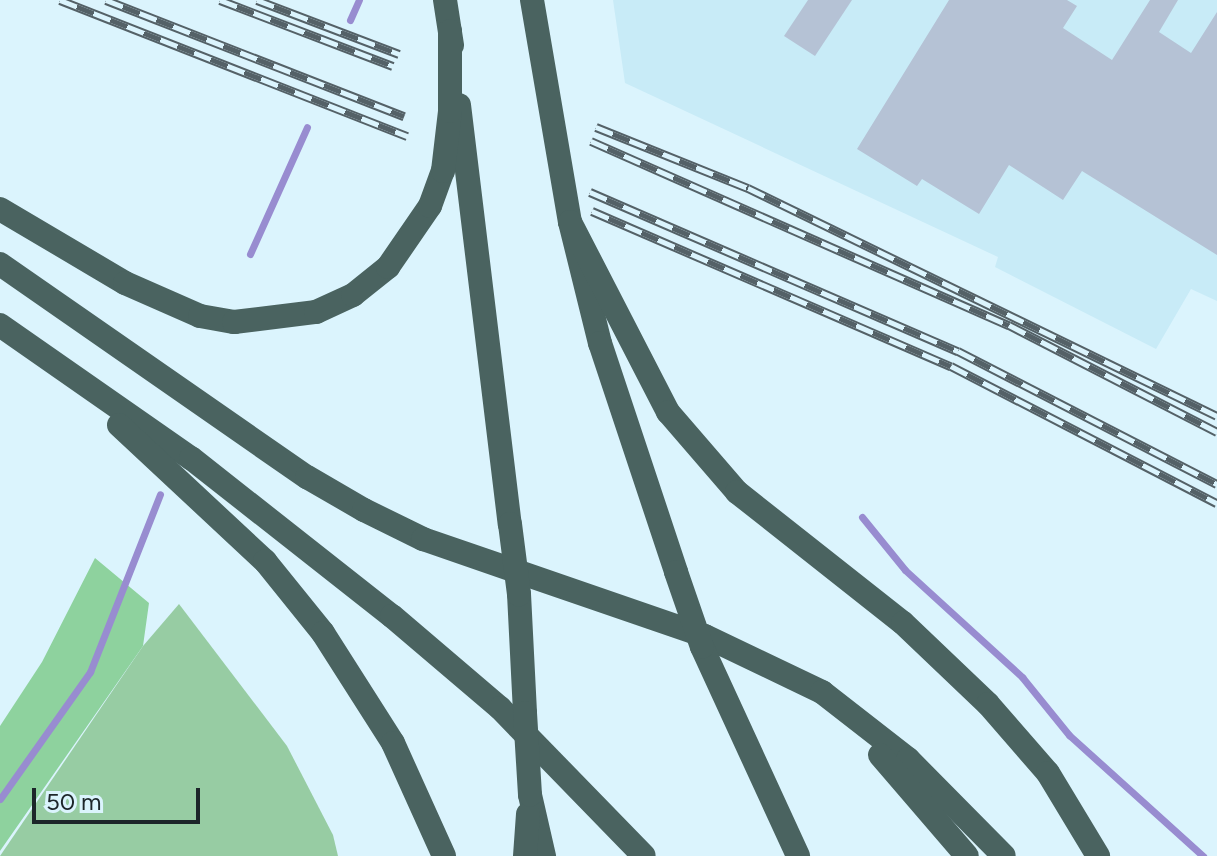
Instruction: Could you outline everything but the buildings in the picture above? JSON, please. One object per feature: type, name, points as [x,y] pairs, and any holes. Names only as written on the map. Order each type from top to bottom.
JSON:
[{"type":"highway","points":[[445,0],[519,594],[530,795],[525,856]]},
{"type":"highway","points":[[532,0],[570,222],[600,343],[702,647],[798,856]]},
{"type":"highway","points":[[0,209],[125,283],[200,316],[247,322],[316,312],[353,295],[388,267],[430,206],[443,171],[450,111],[450,31]]},
{"type":"highway","points":[[570,222],[668,412],[737,492],[903,623],[988,704],[1048,773],[1098,856]]},
{"type":"highway","points":[[0,264],[307,477],[364,510],[423,539],[657,618],[751,657],[822,692],[867,725],[943,791],[1004,856]]},
{"type":"highway","points":[[2,326],[149,450],[265,561],[365,696],[393,743],[444,856]]},
{"type":"highway","points":[[2,326],[191,458],[392,616],[500,708],[644,856]]},
{"type":"highway","points":[[751,657],[854,731],[909,784],[967,856]]},
{"type":"highway","points":[[530,795],[544,856]]},
{"type":"shaded area","points":[[613,0],[1217,0],[1217,301],[1191,289],[1156,349],[995,267],[998,257],[625,83]]},
{"type":"green space","points":[[95,558],[149,603],[143,646],[0,851],[0,726],[42,662]]},
{"type":"green space","points":[[179,604],[287,746],[333,835],[338,856],[0,856],[143,646]]},
{"type":"waterway","points":[[350,20],[359,0]]},
{"type":"waterway","points":[[250,254],[307,127]]},
{"type":"waterway","points":[[0,799],[90,672],[160,494]]},
{"type":"waterway","points":[[862,517],[905,570],[1022,677],[1069,735],[1203,856]]},
{"type":"railway","points":[[60,0],[407,136]]},
{"type":"railway","points":[[106,0],[404,116]]},
{"type":"railway","points":[[220,0],[393,66]]},
{"type":"railway","points":[[257,0],[399,54]]},
{"type":"railway","points":[[596,127],[748,188],[1217,416]]},
{"type":"railway","points":[[591,141],[1009,325],[1217,432]]},
{"type":"railway","points":[[590,192],[958,351],[1217,484]]},
{"type":"railway","points":[[592,211],[951,366],[1217,503]]}]
